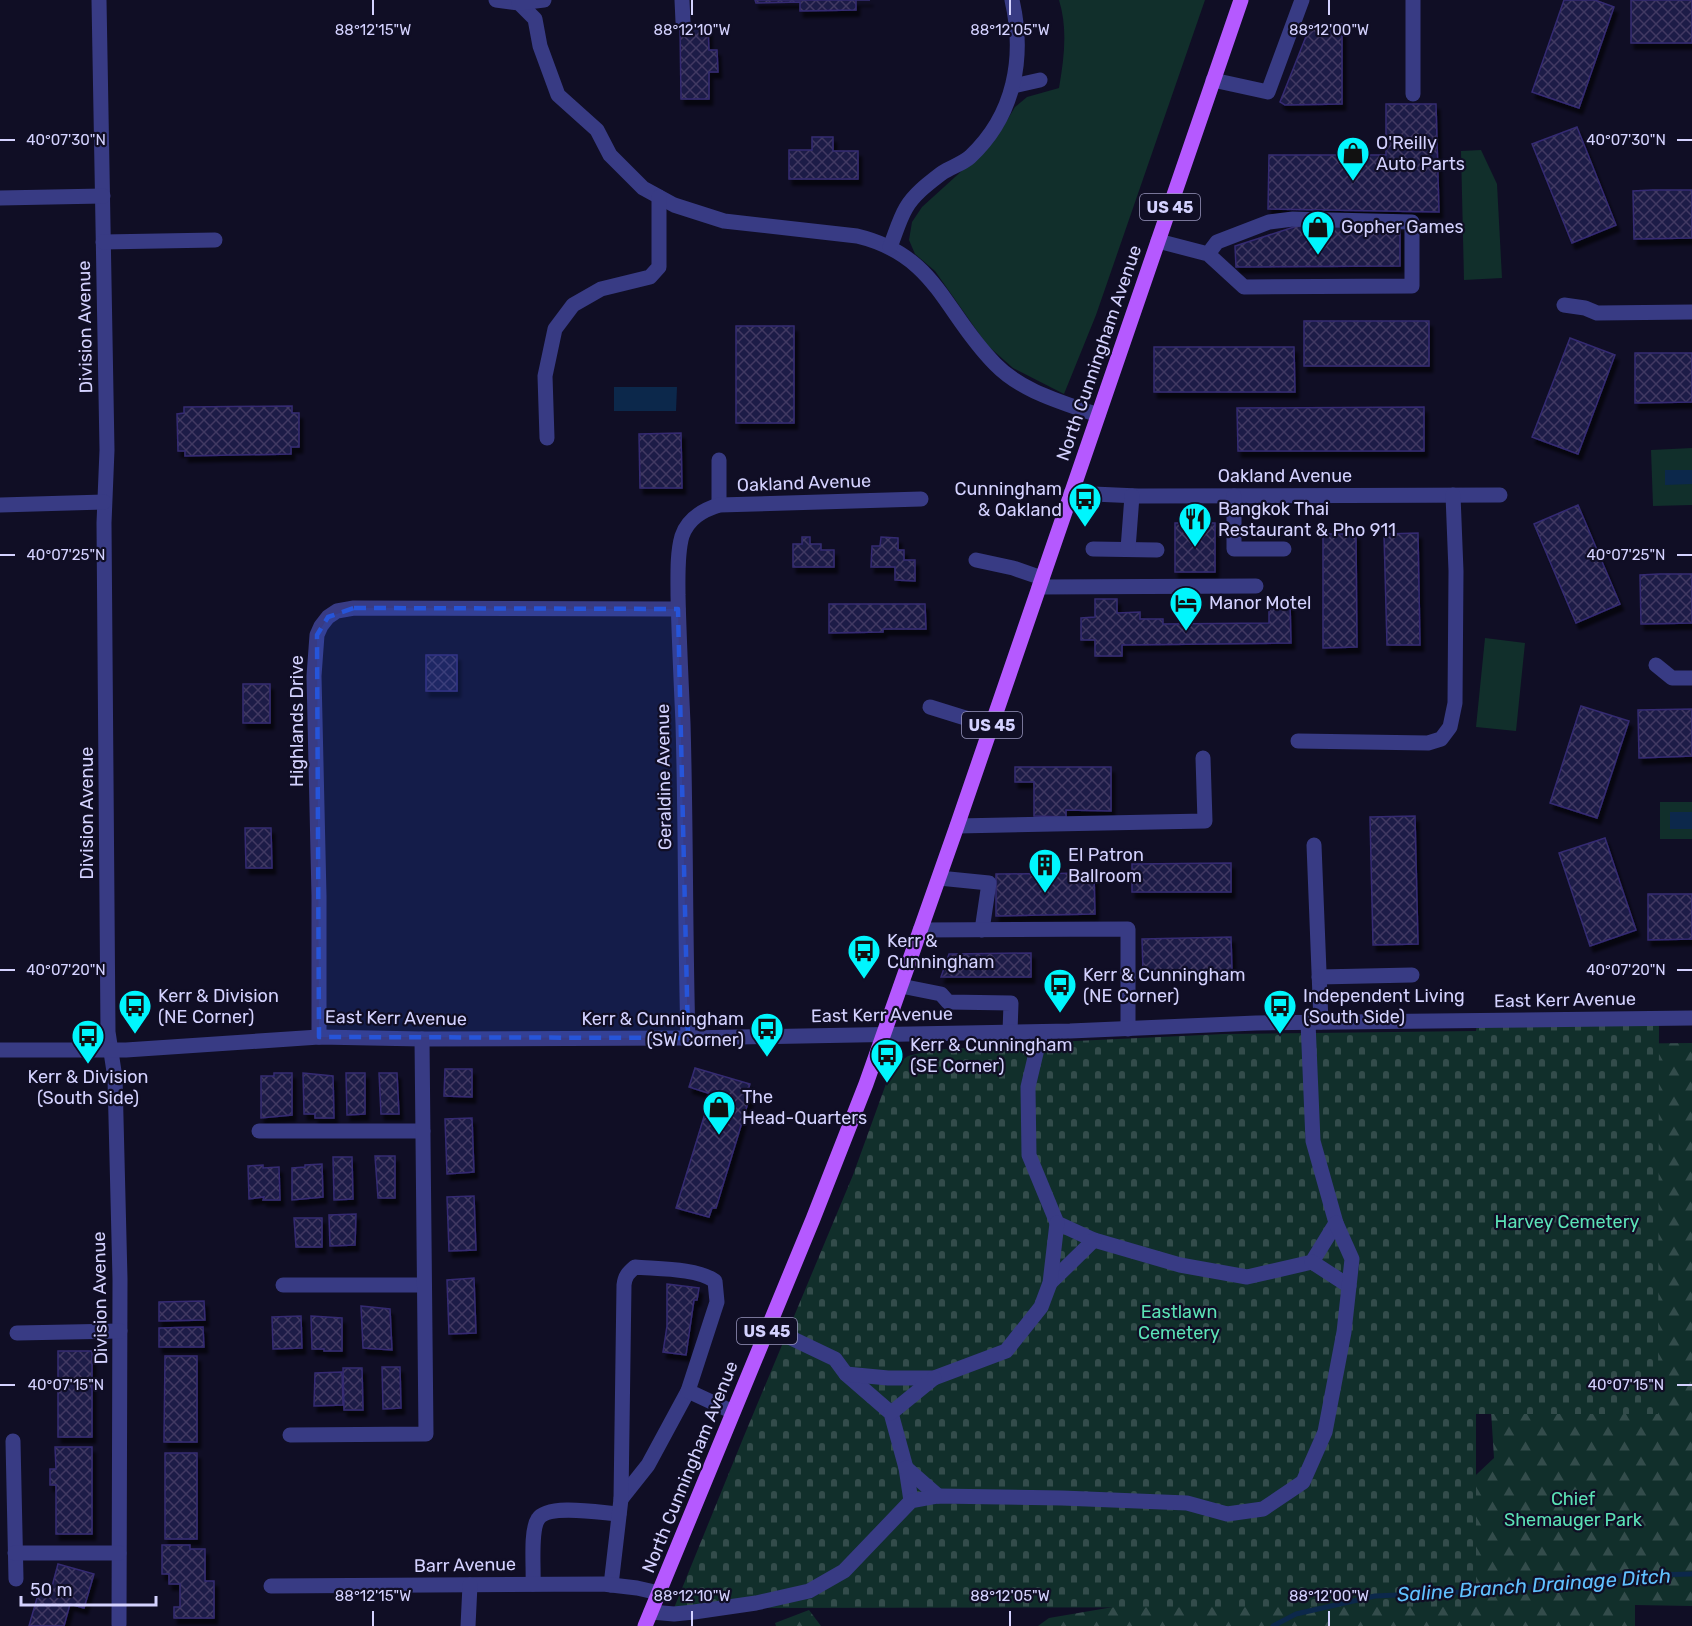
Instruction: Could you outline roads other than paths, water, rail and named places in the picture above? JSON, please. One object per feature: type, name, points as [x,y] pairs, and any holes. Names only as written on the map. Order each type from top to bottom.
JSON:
[{"type":"main road","name":"North Cunningham Avenue","points":[[648,1619],[813,1219],[884,1035],[1241,0]]},
{"type":"street","name":"Division Avenue","points":[[99,0],[107,450],[104,502],[109,1050],[115,1078],[120,1331],[121,1625]]},
{"type":"street","points":[[496,0],[519,3],[544,0]]},
{"type":"street","points":[[682,0],[683,22]]},
{"type":"street","points":[[890,247],[906,208],[922,189],[969,158],[991,133],[1013,86],[1018,60],[1018,35],[1012,0]]},
{"type":"street","points":[[1213,80],[1268,92],[1302,0]]},
{"type":"street","points":[[1413,0],[1413,94]]},
{"type":"street","points":[[519,3],[535,19],[540,46],[558,95],[597,130],[610,155],[643,188],[674,206],[724,221],[857,236],[890,247],[921,268],[940,290],[974,340],[995,365],[1011,378],[1034,391],[1098,415]]},
{"type":"street","points":[[1013,86],[1040,80]]},
{"type":"street","points":[[0,198],[103,196]]},
{"type":"street","points":[[547,438],[545,376],[555,328],[573,305],[601,289],[651,277],[658,267],[659,197]]},
{"type":"street","points":[[1158,241],[1208,254],[1244,287],[1412,286],[1412,222],[1293,219],[1269,222],[1218,242],[1208,254]]},
{"type":"street","points":[[104,242],[215,240]]},
{"type":"street","points":[[1564,305],[1585,308],[1597,313],[1692,312]]},
{"type":"street","points":[[719,460],[719,505]]},
{"type":"street","name":"Oakland Avenue","points":[[1071,493],[1132,496],[1500,495]]},
{"type":"street","points":[[1298,741],[1428,743],[1441,739],[1450,727],[1455,703],[1456,571],[1453,495]]},
{"type":"street","points":[[1128,549],[1132,496]]},
{"type":"street","points":[[1234,496],[1234,549],[1284,549]]},
{"type":"street","name":"Oakland Avenue","points":[[692,519],[703,510],[719,505],[921,500]]},
{"type":"street","points":[[0,505],[104,502]]},
{"type":"street","name":"Geraldine Avenue","points":[[688,1038],[678,576],[681,538],[692,519]]},
{"type":"street","points":[[1093,549],[1157,550]]},
{"type":"street","points":[[976,560],[1013,568],[1040,583],[1257,586]]},
{"type":"street","name":"Highlands Drive","points":[[319,1037],[319,896],[314,676],[317,634],[328,617],[337,611],[354,608],[678,609]]},
{"type":"street","points":[[1656,665],[1672,678],[1692,678]]},
{"type":"street","points":[[930,707],[991,726]]},
{"type":"street","points":[[957,826],[1205,821],[1203,758]]},
{"type":"street","points":[[648,1619],[756,1603],[809,1591],[844,1571],[911,1501],[938,1497],[1062,1498],[1187,1503],[1227,1514],[1263,1509],[1304,1482],[1325,1432],[1344,1332],[1352,1259],[1336,1223],[1313,1141],[1315,1022],[1319,977],[1314,845]]},
{"type":"street","points":[[939,878],[989,883],[982,930]]},
{"type":"street","points":[[920,930],[1128,929],[1128,1029]]},
{"type":"street","points":[[1319,977],[1412,975]]},
{"type":"street","points":[[901,986],[941,994],[948,1002],[1011,1003],[1010,1032]]},
{"type":"street","name":"East Kerr Avenue","points":[[0,1050],[109,1050],[319,1037],[688,1038],[1041,1032],[1315,1022],[1692,1018]]},
{"type":"street","points":[[891,1413],[934,1378],[1006,1351],[1041,1307],[1050,1283],[1057,1223],[1029,1155],[1028,1088],[1041,1032]]},
{"type":"street","points":[[290,1435],[426,1434],[422,1039]]},
{"type":"street","points":[[259,1131],[423,1131]]},
{"type":"street","points":[[1057,1223],[1094,1240],[1180,1265],[1247,1277],[1312,1262],[1336,1223]]},
{"type":"street","points":[[1050,1283],[1094,1240]]},
{"type":"street","points":[[1312,1262],[1349,1286]]},
{"type":"street","points":[[610,1585],[620,1506],[625,1277],[635,1267],[703,1275],[715,1281],[717,1302],[688,1391],[648,1464],[620,1506]]},
{"type":"street","points":[[283,1285],[424,1285]]},
{"type":"street","points":[[768,1327],[835,1359],[846,1374],[891,1413],[906,1467],[911,1501]]},
{"type":"street","points":[[17,1333],[120,1331]]},
{"type":"street","points":[[846,1374],[888,1378],[934,1378]]},
{"type":"street","points":[[688,1391],[733,1412]]},
{"type":"street","points":[[13,1441],[16,1579]]},
{"type":"street","points":[[906,1467],[938,1497]]},
{"type":"street","points":[[533,1584],[534,1532],[538,1519],[543,1514],[557,1510],[620,1506]]},
{"type":"street","points":[[15,1553],[120,1553]]},
{"type":"street","points":[[468,1626],[470,1585]]},
{"type":"street","name":"Barr Avenue","points":[[271,1586],[610,1585],[659,1593]]},
{"type":"water","points":[[614,387],[677,387],[676,411],[614,411]]},
{"type":"water","points":[[1665,470],[1692,470],[1692,484],[1665,485]]},
{"type":"water","points":[[1670,812],[1692,812],[1692,829],[1670,829]]},
{"type":"waterway","name":"Saline Branch Drainage Ditch","points":[[1273,1626],[1296,1614],[1375,1596],[1507,1590],[1611,1576],[1692,1574]]},
{"type":"place","name":"O'Reilly Auto Parts","points":[[1353,182]]},
{"type":"place","name":"Gopher Games","points":[[1318,256]]},
{"type":"place","name":"Cunningham & Oakland","points":[[1085,528]]},
{"type":"place","name":"Bangkok Thai Restaurant & Pho 911","points":[[1195,548]]},
{"type":"place","name":"Manor Motel","points":[[1186,632]]},
{"type":"place","name":"El Patron Ballroom","points":[[1045,894]]},
{"type":"place","name":"Kerr & Cunningham","points":[[864,980]]},
{"type":"place","name":"Kerr & Cunningham (NE Corner)","points":[[1060,1014]]},
{"type":"place","name":"Kerr & Division (NE Corner)","points":[[135,1035]]},
{"type":"place","name":"Independent Living (South Side)","points":[[1280,1035]]},
{"type":"place","name":"Kerr & Cunningham (SW Corner)","points":[[767,1058]]},
{"type":"place","name":"Kerr & Division (South Side)","points":[[88,1065]]},
{"type":"place","name":"Kerr & Cunningham (SE Corner)","points":[[887,1084]]},
{"type":"place","name":"The Head-Quarters","points":[[719,1136]]},
{"type":"park label","name":"Harvey Cemetery","points":[[1567,1222]]},
{"type":"park label","name":"Eastlawn Cemetery","points":[[1179,1322]]},
{"type":"park label","name":"Chief Shemauger Park","points":[[1573,1509]]}]
